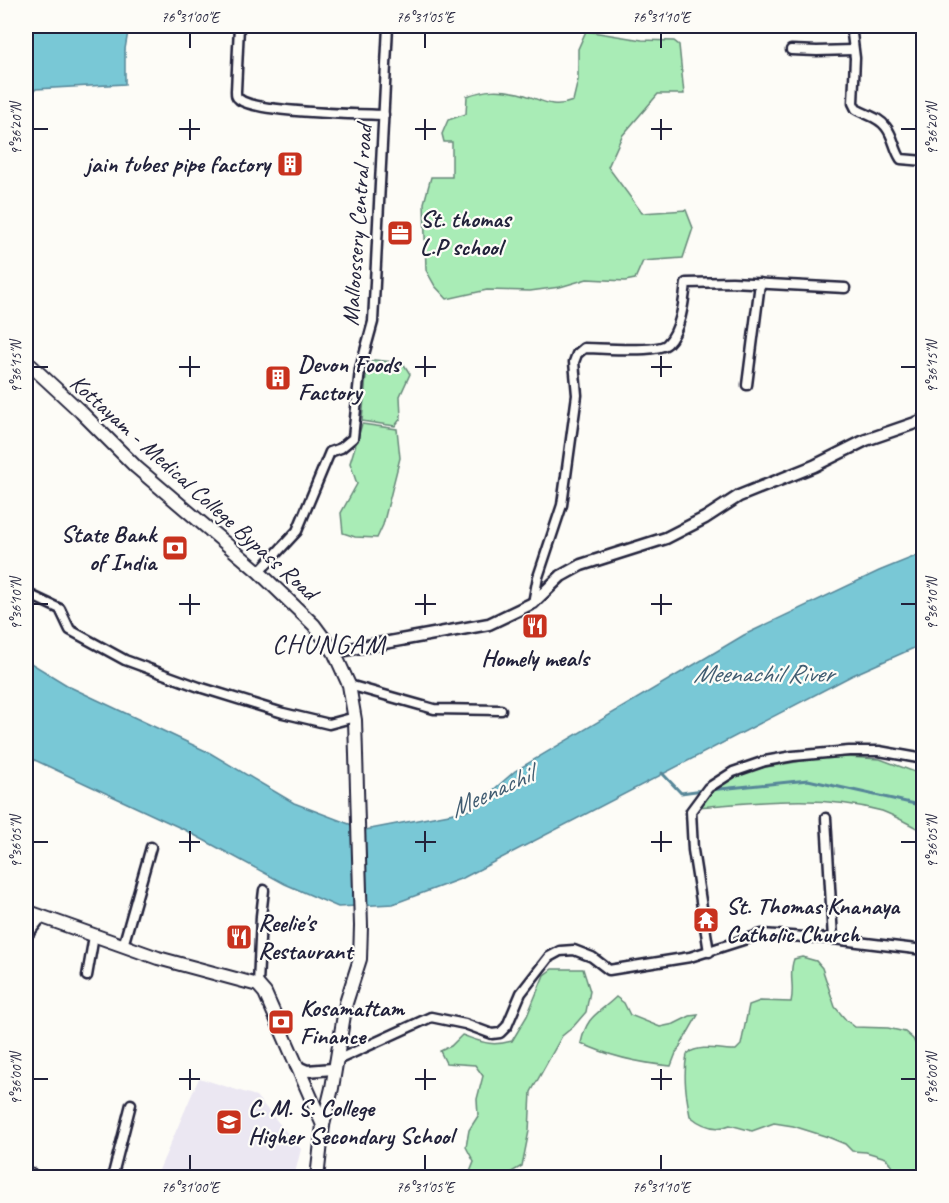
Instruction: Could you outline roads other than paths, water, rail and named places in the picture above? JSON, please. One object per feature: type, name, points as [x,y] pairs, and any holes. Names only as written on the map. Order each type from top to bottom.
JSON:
[{"type":"main road","name":"Kottayam - Medical College Bypass Road","points":[[26,361],[136,467],[259,572],[314,625],[334,652],[349,685],[355,718],[360,959],[346,1003],[332,1088],[323,1125],[317,1178]]},
{"type":"main road","points":[[26,911],[123,946],[258,985],[265,993],[323,1125]]},
{"type":"street","points":[[239,26],[236,91],[238,99],[266,107],[304,112],[384,115]]},
{"type":"street","name":"Malloossery Central road","points":[[259,572],[297,531],[330,452],[341,448],[352,438],[360,369],[373,322],[388,26]]},
{"type":"street","points":[[850,26],[854,50],[856,109],[886,126],[901,159],[924,162]]},
{"type":"street","points":[[791,50],[854,50]]},
{"type":"street","points":[[533,603],[538,577],[562,505],[567,478],[577,395],[574,362],[577,354],[584,348],[663,347],[668,343],[680,319],[686,283],[760,283],[845,288]]},
{"type":"street","points":[[747,385],[760,283]]},
{"type":"street","points":[[334,652],[489,624],[533,603],[561,576],[581,565],[666,537],[705,518],[740,496],[814,466],[866,440],[924,420]]},
{"type":"street","points":[[26,593],[60,609],[70,630],[125,660],[199,687],[283,713],[329,724],[355,718]]},
{"type":"street","points":[[349,685],[434,709],[501,710]]},
{"type":"street","points":[[709,952],[693,850],[691,811],[708,788],[733,772],[765,761],[794,756],[879,751],[924,759]]},
{"type":"street","points":[[826,818],[833,939]]},
{"type":"street","points":[[123,946],[151,847]]},
{"type":"street","points":[[258,985],[264,891]]},
{"type":"street","points":[[26,937],[41,918]]},
{"type":"street","points":[[296,1066],[308,1071],[334,1065],[431,1017],[465,1024],[492,1034],[500,1033],[507,1026],[521,993],[549,957],[560,951],[574,950],[583,953],[609,970],[690,957],[762,934],[833,939],[924,950]]},
{"type":"street","points":[[87,976],[94,936]]},
{"type":"street","points":[[112,1178],[131,1104]]},
{"type":"street","points":[[26,1173],[32,1173],[38,1178]]},
{"type":"water","points":[[26,26],[129,26],[125,49],[125,84],[36,89],[26,99]]},
{"type":"water","name":"Meenachil River","points":[[923,553],[923,644],[853,675],[463,878],[393,904],[338,907],[285,884],[185,830],[26,756],[26,660],[70,687],[210,753],[294,803],[365,830],[470,810],[515,771],[744,635],[879,571]]},
{"type":"waterway","points":[[662,773],[681,793],[703,790]]},
{"type":"waterway","points":[[710,790],[808,780],[924,806]]},
{"type":"place","name":"jain tubes pipe factory","points":[[290,164]]},
{"type":"place","name":"St. thomas L.P school","points":[[400,233]]},
{"type":"place","name":"Devon Foods Factory","points":[[278,378]]},
{"type":"place","name":"State Bank of India","points":[[175,548]]},
{"type":"place","name":"Homely meals","points":[[535,626]]},
{"type":"place","name":"St. Thomas Knanaya Catholic Church","points":[[706,920]]},
{"type":"place","name":"Reelie's Restaurant","points":[[239,937]]},
{"type":"place","name":"Kosamattam Finance","points":[[281,1022]]},
{"type":"place","name":"C. M. S. College Higher Secondary School","points":[[229,1122]]},
{"type":"district","name":"CHUNGAM","points":[[329,644]]},
{"type":"water label","name":"Meenachil","points":[[491,791]]}]
